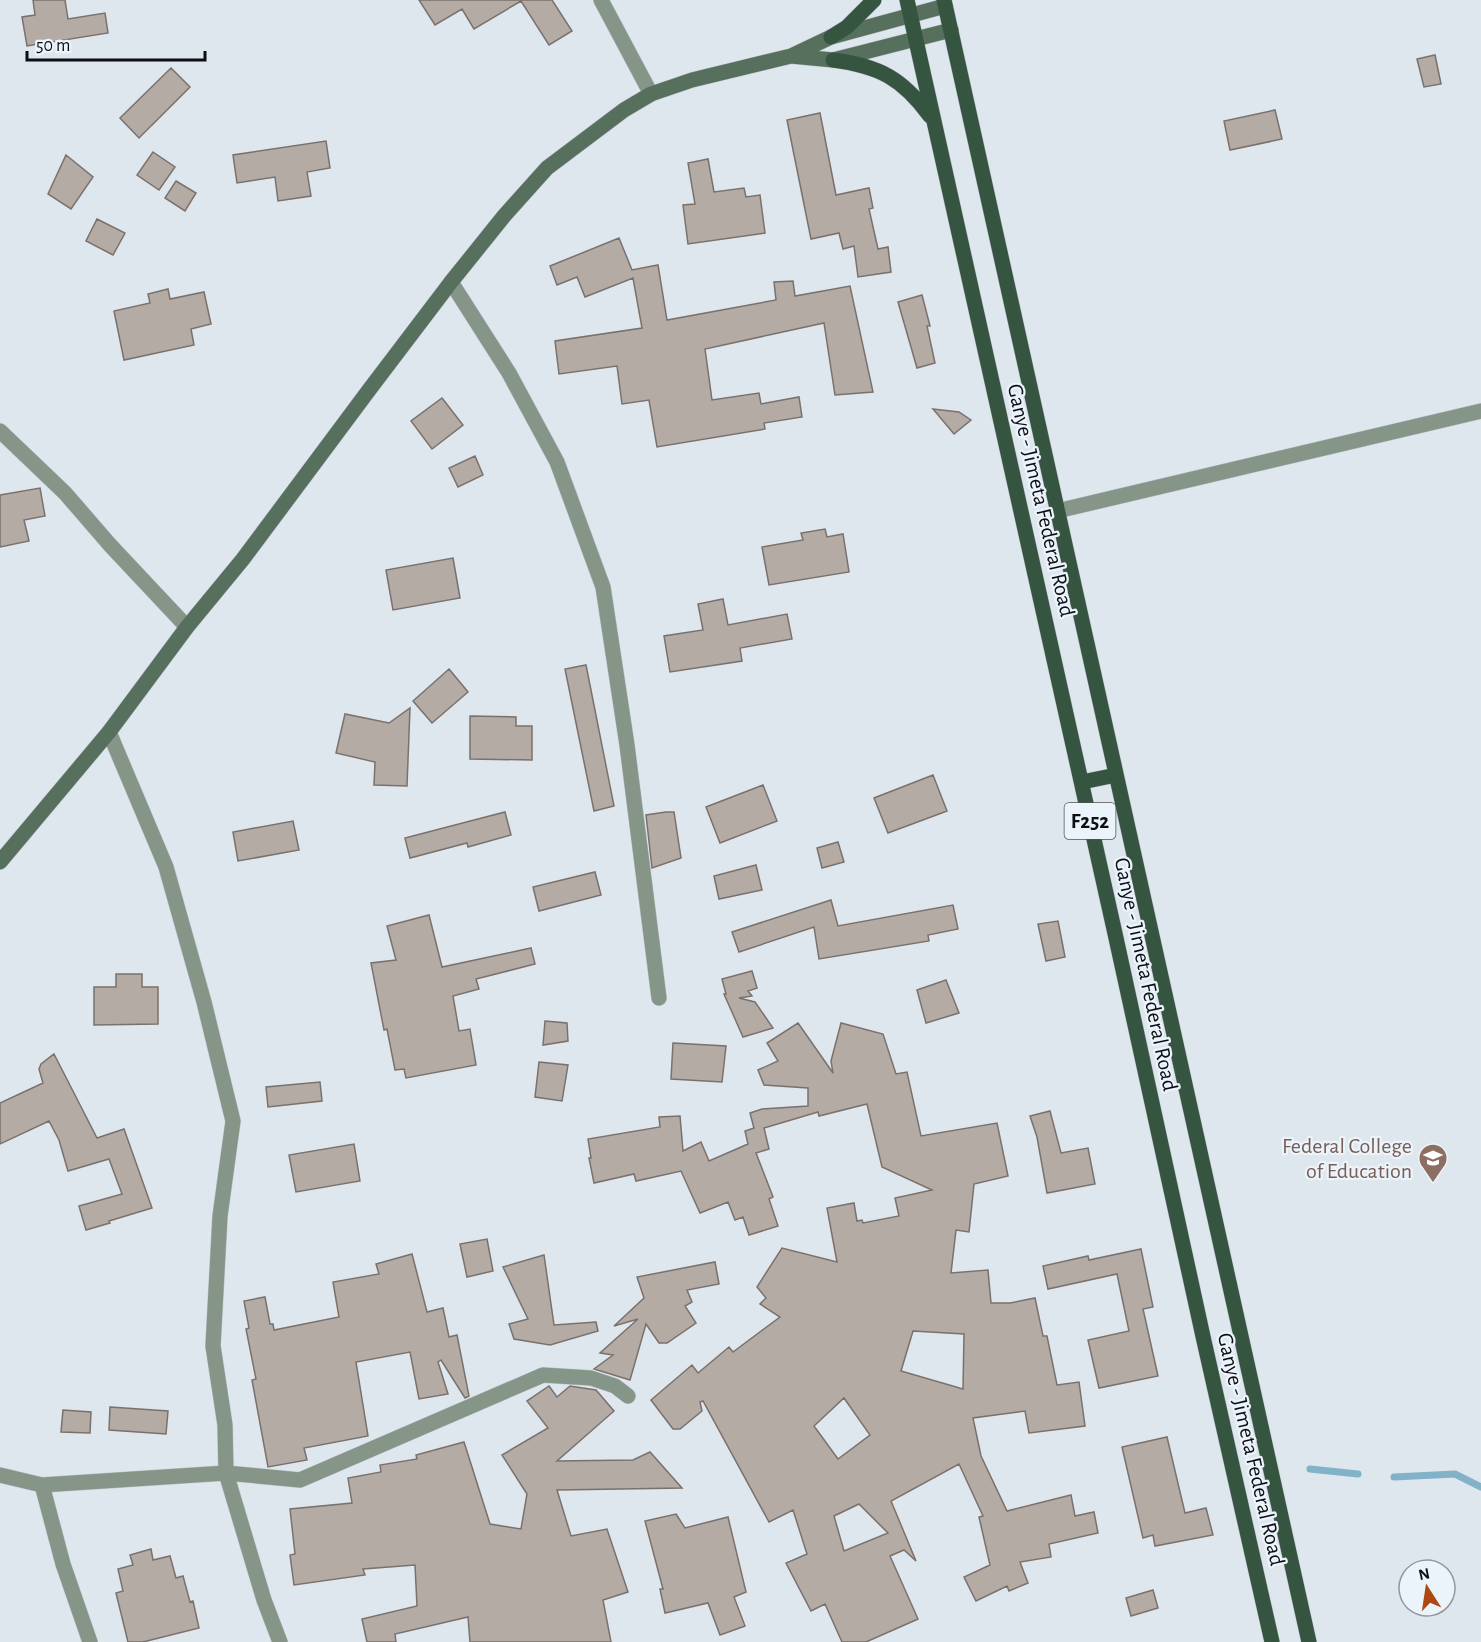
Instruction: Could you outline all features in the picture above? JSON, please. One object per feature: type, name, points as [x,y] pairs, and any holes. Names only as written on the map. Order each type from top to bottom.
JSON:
[{"type":"main road","points":[[831,37],[847,27],[874,0]]},
{"type":"main road","name":"Ganye - Jimeta Federal Road","points":[[945,3],[1309,1642]]},
{"type":"main road","name":"Ganye - Jimeta Federal Road","points":[[909,8],[1272,1642]]},
{"type":"main road","points":[[833,60],[850,62],[883,72],[904,85],[935,122]]},
{"type":"main road","points":[[1082,782],[1116,775]]},
{"type":"street","points":[[602,0],[651,94]]},
{"type":"street","points":[[0,862],[109,732],[187,627],[243,559],[451,282],[504,216],[547,168],[624,110],[651,94],[692,80],[791,56],[831,37],[909,8],[945,3]]},
{"type":"street","points":[[791,56],[833,60],[951,30]]},
{"type":"street","points":[[451,282],[509,372],[557,462],[603,587],[627,745],[659,998]]},
{"type":"street","points":[[1057,511],[1481,411]]},
{"type":"street","points":[[0,431],[66,493],[117,553],[187,627]]},
{"type":"street","points":[[109,732],[166,867],[204,1002],[233,1121],[219,1226],[213,1346],[225,1425],[226,1473],[264,1600],[280,1642]]},
{"type":"street","points":[[0,1475],[42,1485],[226,1473],[300,1480],[543,1375],[591,1378],[615,1386],[628,1396]]},
{"type":"street","points":[[42,1485],[63,1564],[90,1642]]},
{"type":"building","points":[[33,0],[65,0],[68,19],[105,13],[108,33],[27,46],[22,17],[35,15]]},
{"type":"building","points":[[419,0],[552,0],[572,31],[549,45],[521,1],[474,29],[462,9],[435,25]]},
{"type":"building","points":[[1435,55],[1441,84],[1424,87],[1417,59]]},
{"type":"building","points":[[171,68],[190,87],[139,138],[120,118]]},
{"type":"building","points":[[1275,110],[1282,139],[1230,150],[1224,121]]},
{"type":"building","points":[[820,113],[836,195],[869,188],[873,208],[869,209],[878,249],[888,247],[891,272],[858,277],[854,246],[843,249],[839,233],[811,239],[787,120]]},
{"type":"building","points":[[326,141],[330,168],[307,172],[311,196],[278,201],[275,177],[237,183],[233,155]]},
{"type":"building","points":[[153,152],[175,167],[159,190],[137,175]]},
{"type":"building","points":[[66,155],[93,177],[71,209],[48,194]]},
{"type":"building","points":[[708,159],[714,192],[744,188],[746,197],[760,195],[765,233],[688,244],[683,205],[695,204],[688,163]]},
{"type":"building","points":[[176,181],[196,193],[185,211],[165,198]]},
{"type":"building","points":[[97,219],[125,233],[113,255],[86,241]]},
{"type":"building","points":[[619,238],[632,270],[658,265],[667,320],[776,300],[774,282],[793,281],[795,296],[850,286],[873,392],[835,395],[824,323],[705,349],[712,400],[759,393],[761,404],[799,397],[802,417],[764,423],[765,429],[657,447],[649,400],[622,404],[617,366],[559,374],[555,341],[642,328],[633,278],[585,297],[577,277],[557,285],[550,266]]},
{"type":"building","points":[[168,289],[170,299],[204,292],[211,324],[191,329],[194,345],[124,360],[114,311],[150,303],[148,294]]},
{"type":"building","points":[[922,295],[930,326],[927,326],[935,363],[917,368],[898,302]]},
{"type":"building","points":[[442,398],[463,425],[432,449],[411,421]]},
{"type":"building","points":[[933,409],[959,412],[971,420],[954,434]]},
{"type":"building","points":[[475,456],[483,475],[458,487],[449,468]]},
{"type":"building","points":[[40,488],[45,516],[24,520],[29,541],[0,547],[0,495]]},
{"type":"building","points":[[825,529],[827,537],[843,534],[849,572],[769,585],[762,547],[803,540],[801,533]]},
{"type":"building","points":[[453,558],[460,598],[393,610],[386,570]]},
{"type":"building","points":[[723,599],[728,625],[787,614],[792,639],[740,648],[742,661],[670,672],[664,636],[703,630],[698,604]]},
{"type":"building","points":[[586,665],[614,806],[594,811],[565,669]]},
{"type":"building","points":[[449,669],[468,692],[432,723],[413,701]]},
{"type":"building","points":[[410,708],[407,786],[374,785],[375,762],[336,753],[345,714],[389,723]]},
{"type":"building","points":[[470,716],[516,717],[516,726],[532,726],[532,760],[470,759]]},
{"type":"building","points":[[933,775],[947,811],[888,833],[874,798]]},
{"type":"building","points":[[763,785],[777,821],[720,843],[706,807]]},
{"type":"building","points":[[505,812],[511,835],[468,847],[467,843],[410,858],[405,838]]},
{"type":"building","points":[[674,812],[681,858],[652,868],[646,815]]},
{"type":"building","points":[[293,821],[299,850],[238,861],[233,832]]},
{"type":"building","points":[[838,842],[844,862],[822,868],[817,848]]},
{"type":"building","points":[[756,865],[762,890],[719,899],[714,876]]},
{"type":"building","points":[[595,872],[601,895],[539,911],[533,887]]},
{"type":"building","points":[[831,900],[838,926],[953,905],[958,929],[928,935],[929,941],[819,959],[814,927],[739,952],[732,932]]},
{"type":"building","points":[[429,915],[442,967],[531,948],[535,964],[476,979],[479,989],[453,996],[459,1031],[470,1029],[476,1065],[406,1078],[404,1069],[395,1070],[387,1029],[384,1030],[371,963],[396,960],[387,926]]},
{"type":"building","points":[[1058,921],[1065,957],[1046,961],[1038,924]]},
{"type":"building","points":[[752,971],[757,988],[748,991],[752,996],[739,998],[755,1002],[773,1028],[743,1037],[724,994],[726,994],[722,979]]},
{"type":"building","points":[[116,974],[142,974],[142,987],[158,987],[158,1024],[94,1025],[94,987],[116,987]]},
{"type":"building","points":[[946,980],[959,1013],[926,1023],[917,990]]},
{"type":"building","points":[[545,1021],[567,1023],[568,1041],[543,1045]]},
{"type":"building","points":[[798,1023],[833,1073],[831,1061],[841,1023],[883,1034],[896,1074],[907,1072],[921,1136],[997,1123],[1008,1176],[974,1184],[969,1232],[956,1230],[951,1273],[988,1270],[991,1303],[1010,1303],[1035,1298],[1043,1336],[1047,1336],[1057,1385],[1079,1382],[1085,1426],[1029,1433],[1025,1411],[973,1418],[981,1456],[1007,1511],[1071,1495],[1075,1516],[1094,1512],[1098,1533],[1049,1544],[1051,1557],[1020,1562],[1028,1583],[1009,1591],[1007,1586],[976,1601],[964,1577],[990,1565],[979,1517],[983,1516],[959,1464],[891,1501],[916,1561],[904,1550],[890,1556],[918,1619],[866,1642],[842,1642],[825,1604],[811,1611],[786,1563],[807,1554],[793,1510],[769,1522],[703,1401],[700,1402],[702,1411],[680,1429],[673,1429],[651,1400],[692,1365],[698,1373],[729,1347],[733,1352],[780,1317],[760,1304],[766,1298],[757,1287],[782,1248],[837,1262],[827,1208],[854,1203],[857,1221],[862,1220],[863,1223],[899,1216],[895,1198],[932,1190],[882,1167],[867,1104],[819,1116],[818,1112],[764,1128],[769,1149],[756,1153],[773,1197],[769,1199],[778,1226],[749,1235],[743,1217],[735,1220],[728,1202],[700,1213],[681,1171],[636,1181],[634,1174],[594,1183],[589,1158],[591,1158],[588,1139],[660,1127],[659,1117],[680,1116],[683,1151],[701,1142],[709,1161],[748,1144],[745,1131],[754,1128],[750,1113],[762,1109],[808,1106],[808,1088],[764,1085],[758,1070],[778,1061],[767,1043]],"holes":[[[913,1331],[964,1334],[963,1389],[901,1371]],[[844,1398],[870,1435],[838,1459],[814,1426]],[[859,1504],[888,1533],[844,1551],[834,1516]]]},
{"type":"building","points":[[673,1043],[726,1046],[722,1082],[671,1079]]},
{"type":"building","points":[[54,1054],[97,1138],[124,1129],[152,1208],[86,1230],[79,1206],[122,1194],[109,1159],[68,1171],[59,1140],[49,1121],[0,1144],[0,1103],[43,1083],[39,1069],[41,1064]]},
{"type":"building","points":[[539,1062],[568,1065],[562,1101],[535,1097]]},
{"type":"building","points":[[320,1082],[322,1101],[268,1107],[266,1087]]},
{"type":"building","points":[[1050,1111],[1061,1153],[1088,1148],[1095,1184],[1047,1193],[1037,1137],[1030,1116]]},
{"type":"building","points":[[354,1144],[360,1181],[296,1192],[289,1155]]},
{"type":"building","points":[[487,1239],[493,1271],[467,1277],[460,1244]]},
{"type":"building","points":[[1141,1249],[1153,1307],[1143,1309],[1158,1376],[1099,1388],[1088,1340],[1129,1331],[1117,1274],[1048,1289],[1043,1266],[1088,1256],[1089,1260]]},
{"type":"building","points":[[412,1254],[427,1312],[443,1308],[449,1337],[457,1335],[469,1396],[465,1398],[441,1360],[438,1362],[448,1394],[419,1399],[410,1352],[356,1362],[368,1436],[304,1448],[307,1460],[268,1467],[252,1380],[256,1379],[246,1329],[249,1328],[244,1301],[265,1297],[270,1324],[273,1324],[274,1330],[339,1317],[333,1282],[379,1274],[376,1264]]},
{"type":"building","points":[[544,1255],[554,1325],[596,1322],[598,1331],[550,1345],[514,1339],[509,1324],[528,1319],[503,1267]]},
{"type":"building","points":[[715,1262],[719,1284],[687,1290],[692,1302],[685,1306],[696,1323],[667,1343],[659,1343],[646,1324],[630,1380],[594,1369],[613,1355],[600,1353],[638,1319],[614,1326],[644,1298],[637,1277]]},
{"type":"building","points":[[549,1386],[557,1397],[570,1386],[596,1390],[614,1411],[557,1461],[633,1460],[650,1452],[682,1488],[557,1490],[571,1536],[607,1529],[628,1592],[603,1600],[611,1642],[470,1642],[468,1617],[395,1634],[396,1642],[367,1642],[362,1619],[417,1606],[415,1565],[363,1569],[365,1575],[294,1585],[290,1555],[295,1554],[290,1509],[352,1503],[348,1478],[381,1472],[380,1465],[417,1459],[416,1455],[464,1442],[490,1524],[521,1529],[527,1494],[502,1455],[548,1428],[527,1401]]},
{"type":"building","points":[[110,1407],[168,1411],[166,1434],[109,1430]]},
{"type":"building","points":[[63,1410],[91,1412],[90,1433],[61,1432]]},
{"type":"building","points":[[1167,1437],[1185,1513],[1206,1508],[1213,1535],[1155,1546],[1153,1535],[1143,1538],[1122,1447]]},
{"type":"building","points":[[676,1514],[685,1528],[728,1517],[746,1592],[734,1597],[745,1626],[720,1635],[708,1603],[665,1613],[660,1589],[663,1589],[645,1521]]},
{"type":"building","points":[[151,1549],[153,1560],[170,1556],[176,1578],[183,1576],[190,1602],[193,1601],[199,1628],[143,1642],[128,1642],[116,1593],[123,1591],[118,1569],[133,1565],[130,1555]]},
{"type":"building","points":[[1153,1590],[1158,1608],[1131,1616],[1126,1598]]},
{"type":"waterway","points":[[1310,1469],[1358,1474]]},
{"type":"waterway","points":[[1394,1477],[1455,1474],[1481,1487]]},
{"type":"place","name":"Federal College of Education","points":[[1433,1184]]}]
